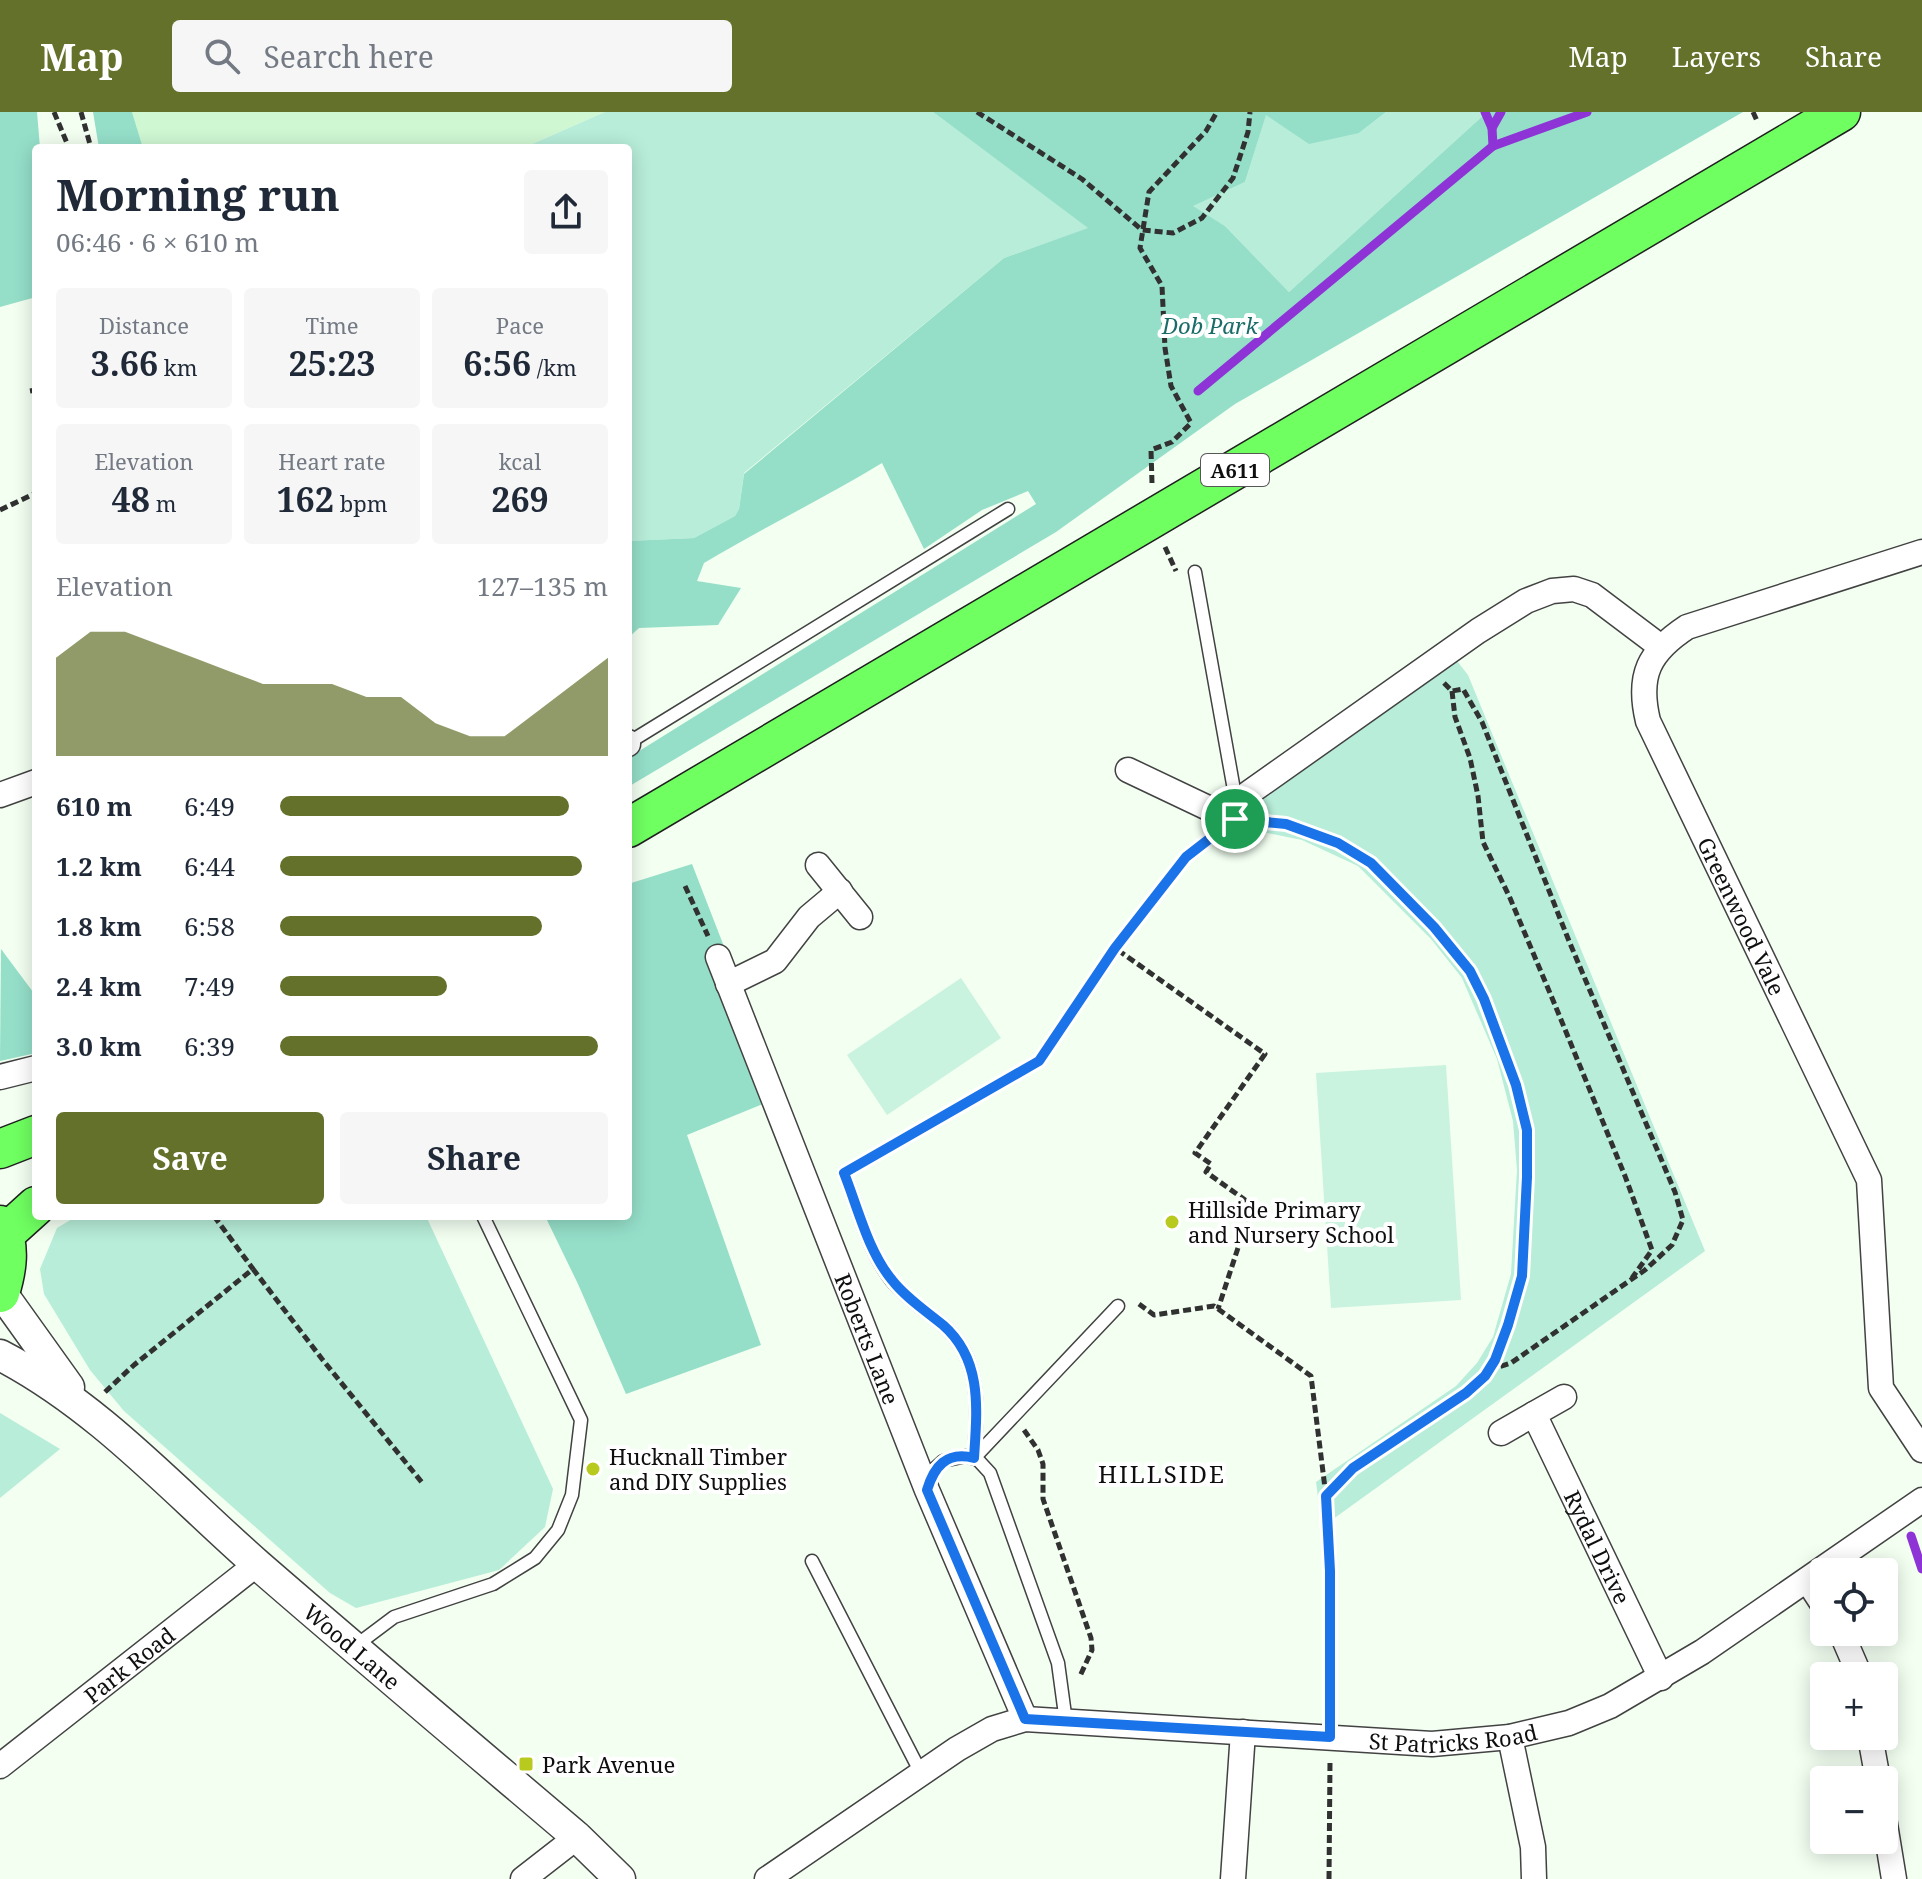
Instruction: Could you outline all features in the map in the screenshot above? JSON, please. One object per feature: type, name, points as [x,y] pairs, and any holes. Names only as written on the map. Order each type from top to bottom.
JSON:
[{"type":"main road","name":"A611","points":[[632,826],[1841,112]]},
{"type":"main road","points":[[0,1149],[32,1137]]},
{"type":"main road","points":[[0,1292],[8,1263],[2,1229],[32,1209]]},
{"type":"street","name":"Greenwood Vale","points":[[1922,552],[1687,627],[1661,647],[1647,668],[1643,686],[1648,721],[1869,1180],[1881,1388],[1922,1450]]},
{"type":"street","points":[[1128,770],[1226,809],[1409,678],[1526,601],[1552,591],[1574,589],[1592,595],[1661,647]]},
{"type":"street","points":[[5,794],[32,784]]},
{"type":"street","points":[[818,865],[860,917]]},
{"type":"street","points":[[728,984],[775,961],[809,917],[840,891]]},
{"type":"street","name":"Roberts Lane","points":[[718,957],[927,1490],[1025,1719]]},
{"type":"street","points":[[0,1077],[32,1069]]},
{"type":"street","name":"Wood Lane","points":[[0,1292],[88,1411]]},
{"type":"street","name":"Wood Lane","points":[[0,1355],[37,1374],[88,1411],[257,1564],[577,1837],[620,1879]]},
{"type":"street","points":[[1501,1433],[1564,1397]]},
{"type":"street","name":"Rydal Drive","points":[[1534,1414],[1661,1678]]},
{"type":"street","name":"St Patricks Road","points":[[767,1879],[921,1773],[992,1729],[1025,1719],[1065,1715],[1243,1732],[1432,1744],[1510,1737],[1569,1723],[1610,1706],[1661,1678],[1922,1500]]},
{"type":"street","name":"Park Road","points":[[0,1766],[257,1564]]},
{"type":"street","points":[[1807,1580],[1810,1585]]},
{"type":"street","points":[[1233,1879],[1243,1732]]},
{"type":"street","points":[[1510,1737],[1533,1847],[1534,1879]]},
{"type":"street","points":[[523,1879],[577,1837]]},
{"type":"street","points":[[1890,1854],[1894,1879]]},
{"type":"lane","points":[[632,741],[1008,509]]},
{"type":"lane","points":[[1195,572],[1226,809]]},
{"type":"lane","points":[[844,1173],[877,1257],[892,1281],[951,1333],[967,1355],[976,1393],[974,1458]]},
{"type":"lane","points":[[354,1647],[394,1617],[493,1584],[535,1558],[558,1530],[572,1495],[581,1420],[485,1220]]},
{"type":"lane","points":[[974,1458],[1118,1306]]},
{"type":"lane","points":[[927,1490],[933,1470],[943,1461],[966,1456],[974,1458],[990,1473],[1058,1663],[1065,1715]]},
{"type":"lane","points":[[812,1561],[921,1773]]},
{"type":"path","points":[[54,112],[67,144]]},
{"type":"path","points":[[81,112],[90,144]]},
{"type":"path","points":[[977,112],[1082,179],[1142,230],[1173,233],[1202,218],[1233,178],[1248,132],[1250,112]]},
{"type":"path","points":[[1152,483],[1151,450],[1172,442],[1191,423],[1171,386],[1165,348],[1162,286],[1140,245],[1142,230],[1149,192],[1206,131],[1217,112]]},
{"type":"path","points":[[0,510],[32,495]]},
{"type":"path","points":[[1444,682],[1452,691],[1455,717],[1472,771],[1483,842],[1555,1005],[1652,1250],[1629,1282]]},
{"type":"path","points":[[1452,691],[1463,689],[1482,722],[1569,941],[1675,1192],[1683,1220],[1672,1245],[1645,1270],[1511,1363],[1489,1370]]},
{"type":"path","points":[[844,1173],[1039,1061],[1115,948],[1226,809],[1306,830],[1338,843],[1371,863],[1434,927],[1470,971],[1484,999],[1516,1085],[1527,1130],[1522,1276],[1508,1325],[1489,1370],[1466,1393],[1353,1468],[1326,1496]]},
{"type":"path","points":[[685,886],[718,957]]},
{"type":"path","points":[[1115,948],[1265,1054],[1195,1153],[1211,1164],[1206,1172],[1252,1205],[1218,1309]]},
{"type":"path","points":[[217,1220],[322,1359],[424,1485]]},
{"type":"path","points":[[88,1411],[134,1365],[253,1269]]},
{"type":"path","points":[[1118,1306],[1126,1295],[1154,1315],[1214,1306],[1311,1376],[1326,1496],[1330,1571],[1329,1879]]},
{"type":"path","points":[[1012,1417],[1038,1450],[1043,1464],[1043,1499],[1091,1638],[1092,1650],[1065,1715]]},
{"type":"green space","points":[[0,112],[37,112],[40,144],[32,144],[32,298],[0,307]]},
{"type":"green space","points":[[93,112],[132,112],[142,144],[98,144]]},
{"type":"green space","points":[[132,112],[605,112],[532,144],[142,144]]},
{"type":"green space","points":[[605,112],[933,112],[1089,228],[1004,258],[744,473],[739,509],[735,516],[694,538],[632,541],[632,144],[532,144]]},
{"type":"green space","name":"Dob Park","points":[[933,112],[1386,112],[1359,133],[1309,144],[1266,115],[1245,182],[1193,206],[1225,226],[1289,292],[1487,112],[1743,112],[1235,404],[1056,532],[632,785],[632,756],[1036,504],[1028,491],[982,510],[924,549],[882,463],[704,563],[697,581],[741,588],[718,625],[639,628],[632,634],[632,541],[694,538],[735,516],[739,509],[744,474],[1004,258],[1088,228]]},
{"type":"green space","points":[[1386,112],[1487,112],[1289,292],[1225,226],[1192,206],[1245,182],[1266,114],[1359,133]]},
{"type":"green space","points":[[1457,661],[1468,675],[1705,1251],[1322,1527],[1316,1482],[1456,1386],[1477,1363],[1493,1337],[1511,1274],[1517,1170],[1513,1121],[1497,1059],[1462,978],[1431,939],[1358,866],[1302,840],[1227,825]]},
{"type":"green space","points":[[692,864],[782,1096],[687,1135],[761,1345],[626,1394],[547,1220],[632,1220],[632,883]]},
{"type":"green space","points":[[1,949],[32,991],[32,1054],[0,1061]]},
{"type":"green space","points":[[961,978],[1001,1038],[887,1115],[847,1055]]},
{"type":"green space","points":[[1446,1065],[1461,1300],[1331,1308],[1316,1073]]},
{"type":"green space","points":[[70,1220],[428,1220],[553,1489],[545,1527],[499,1570],[356,1608],[330,1593],[124,1411],[90,1370],[44,1294],[40,1269],[57,1228]]},
{"type":"green space","points":[[0,1413],[60,1449],[0,1498]]},
{"type":"waterway","points":[[1485,112],[1492,128],[1493,146],[1587,112]]},
{"type":"waterway","points":[[1492,128],[1501,112]]},
{"type":"waterway","points":[[1198,391],[1493,146]]},
{"type":"waterway","points":[[1911,1536],[1922,1569]]},
{"type":"place","name":"Hillside Primary and Nursery School","points":[[1172,1222]]},
{"type":"place","name":"Hucknall Timber and DIY Supplies","points":[[593,1469]]},
{"type":"place","name":"Park Avenue","points":[[526,1764]]},
{"type":"district","name":"HILLSIDE","points":[[1162,1473]]},
{"type":"route","points":[[1235,819],[1286,824],[1356,853],[1371,863],[1434,927],[1470,971],[1500,1038],[1527,1130],[1522,1276],[1508,1325],[1495,1360],[1485,1376],[1466,1393],[1353,1468],[1326,1496],[1330,1571],[1330,1737],[1025,1719],[927,1490],[933,1470],[943,1461],[966,1456],[974,1458],[977,1416],[973,1370],[957,1340],[892,1281],[877,1257],[844,1173],[1039,1061],[1115,948],[1186,857],[1235,819]]}]
